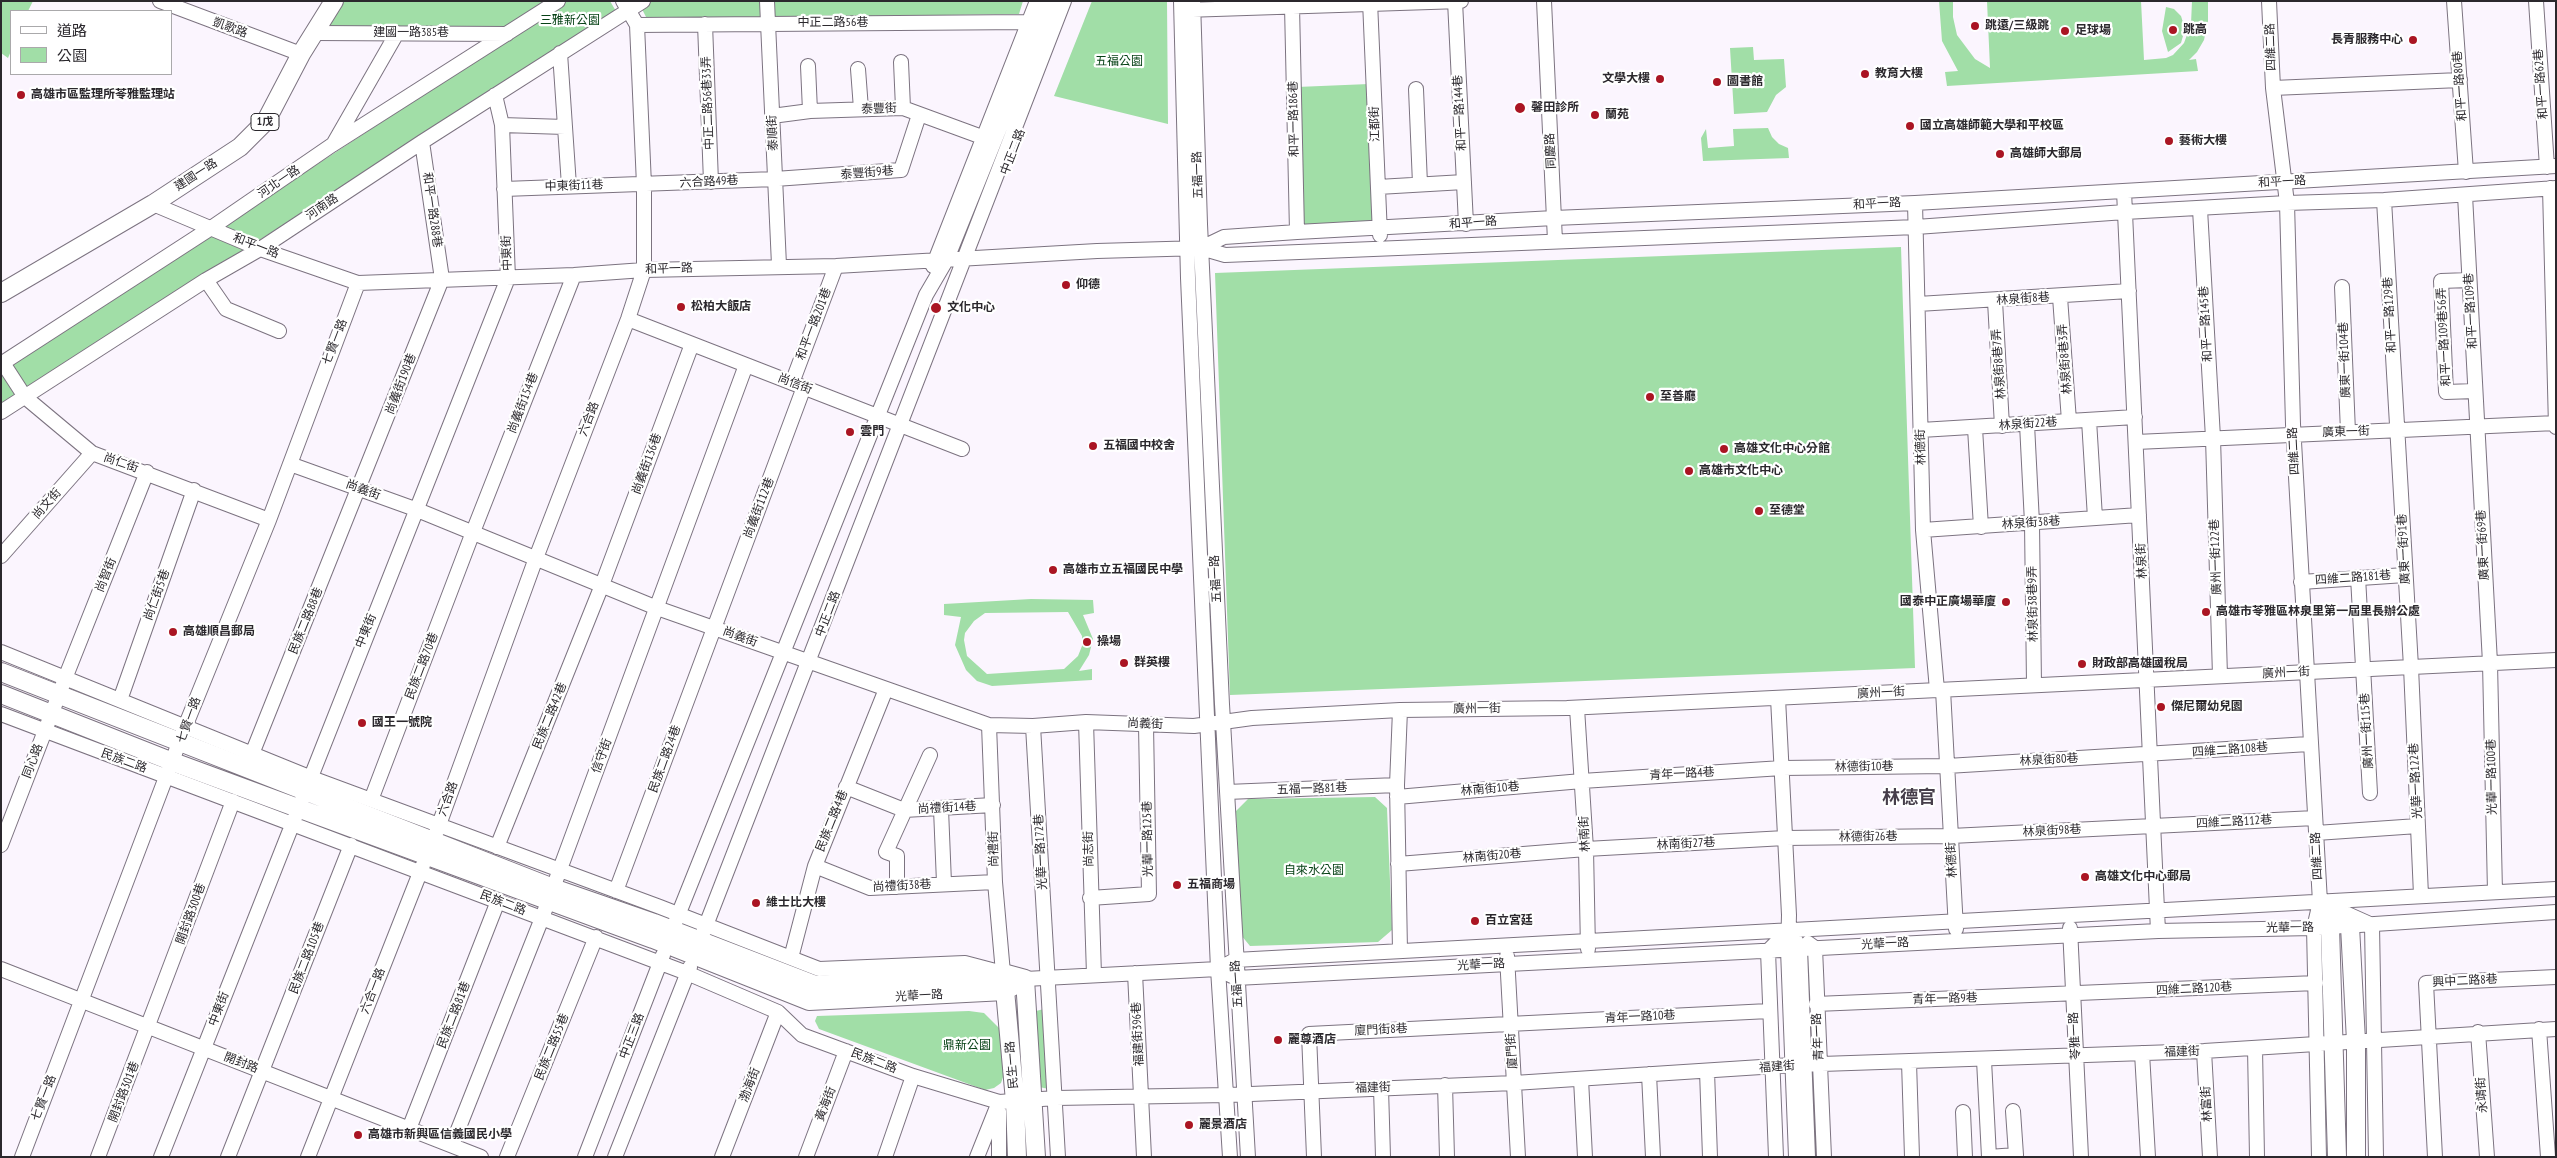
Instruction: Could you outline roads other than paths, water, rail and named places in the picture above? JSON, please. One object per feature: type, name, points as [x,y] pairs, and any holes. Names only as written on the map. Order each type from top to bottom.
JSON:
[{"type":"main road","name":"建國一路","points":[[1,294],[153,204],[246,140],[266,121],[302,54],[334,1]]},
{"type":"main road","name":"民族二路","points":[[1,672],[59,694],[183,735],[306,783],[433,840],[553,887],[700,941],[817,977]]},
{"type":"main road","name":"民族二路","points":[[1,694],[51,714],[170,769],[294,815],[433,840]]},
{"type":"main road","points":[[2320,902],[2350,926],[2356,1041],[2356,1157]]},
{"type":"main road","name":"四維二路","points":[[2320,902],[2334,1043],[2337,1157]]},
{"type":"main road","name":"民族二路","points":[[700,941],[809,1001]]},
{"type":"main road","name":"光華一路","points":[[817,977],[1003,973],[1025,979]]},
{"type":"main road","name":"民生一路","points":[[1003,973],[1007,1102],[1017,1157]]},
{"type":"main road","name":"光華一路","points":[[809,1001],[1005,991],[1025,979]]},
{"type":"main road","name":"民生一路","points":[[1025,979],[1034,1100],[1036,1157]]},
{"type":"street","name":"凱歌路","points":[[160,1],[302,54]]},
{"type":"street","name":"河北一路","points":[[2,363],[211,228],[332,145],[558,1]]},
{"type":"street","name":"河南路","points":[[1,412],[206,280],[260,249],[560,53],[625,5],[643,1]]},
{"type":"street","name":"泰順街","points":[[767,1],[778,265]]},
{"type":"street","name":"中正二路","points":[[941,259],[982,138],[1037,1]]},
{"type":"street","name":"中正二路","points":[[673,930],[927,292],[1051,1]]},
{"type":"street","name":"中正二路","points":[[700,941],[950,302],[1064,1]]},
{"type":"street","name":"中正二路","points":[[967,258],[1073,1]]},
{"type":"street","name":"和平一路144巷","points":[[1455,1],[1466,224]]},
{"type":"street","points":[[1187,6],[1292,6],[1461,1]]},
{"type":"street","name":"同慶路","points":[[1544,1],[1555,241]]},
{"type":"street","name":"四維二路","points":[[2270,1],[2273,88],[2287,202],[2293,435],[2320,902]]},
{"type":"street","name":"和平一路80巷","points":[[2454,1],[2466,172]]},
{"type":"street","name":"和平一路62巷","points":[[2536,1],[2551,166]]},
{"type":"street","name":"江都街","points":[[1370,3],[1380,248]]},
{"type":"street","name":"六合路","points":[[433,840],[536,558],[628,318],[644,270],[644,185],[637,24],[625,5]]},
{"type":"street","name":"五福一路","points":[[1187,6],[1187,248],[1218,969],[1230,1157]]},
{"type":"street","name":"五福一路","points":[[1187,6],[1201,248],[1235,960],[1248,1157]]},
{"type":"street","name":"和平一路186巷","points":[[1292,6],[1297,232]]},
{"type":"street","name":"中正二路56巷","points":[[637,24],[1028,22]]},
{"type":"street","name":"中正二路56巷33弄","points":[[705,24],[711,182]]},
{"type":"street","name":"建國一路385巷","points":[[315,33],[507,34]]},
{"type":"street","points":[[332,145],[397,33]]},
{"type":"street","points":[[560,53],[569,186]]},
{"type":"street","points":[[902,62],[903,108]]},
{"type":"street","points":[[808,66],[810,111]]},
{"type":"street","points":[[858,69],[861,109]]},
{"type":"street","points":[[2273,88],[2460,80]]},
{"type":"street","points":[[1416,89],[1420,184]]},
{"type":"street","name":"中東街","points":[[160,1157],[306,783],[508,278],[502,125],[495,95]]},
{"type":"street","name":"泰豐街","points":[[772,116],[810,111],[903,108],[982,138]]},
{"type":"street","name":"泰豐街9巷","points":[[775,179],[901,170],[919,115]]},
{"type":"street","points":[[502,125],[565,127]]},
{"type":"street","name":"和平一路288巷","points":[[422,142],[442,280]]},
{"type":"street","name":"和平一路","points":[[1201,248],[1224,237],[1297,232],[2124,191],[2551,166]]},
{"type":"street","name":"六合路49巷","points":[[644,185],[775,179]]},
{"type":"street","points":[[1378,187],[1464,182]]},
{"type":"street","name":"中東街11巷","points":[[504,190],[569,186],[644,185]]},
{"type":"street","name":"和平一路","points":[[153,204],[260,249],[358,283],[778,265],[836,266],[941,259],[1187,248],[1201,248],[1226,255],[1916,227],[2287,202],[2384,200],[2553,188]]},
{"type":"street","points":[[2553,188],[2556,427]]},
{"type":"street","name":"林泉街","points":[[2124,191],[2158,932]]},
{"type":"street","name":"和平一路109巷","points":[[2465,195],[2477,427]]},
{"type":"street","name":"和平一路129巷","points":[[2384,200],[2397,430]]},
{"type":"street","name":"林德街","points":[[1915,202],[1923,530],[1947,766],[1956,941]]},
{"type":"street","name":"和平一路145巷","points":[[2200,209],[2213,438]]},
{"type":"street","name":"和平一路201巷","points":[[798,385],[836,266]]},
{"type":"street","name":"尚義街154巷","points":[[473,532],[574,275]]},
{"type":"street","points":[[206,280],[226,309],[280,330]]},
{"type":"street","name":"尚義街190巷","points":[[360,488],[442,280]]},
{"type":"street","name":"和平一路109巷56弄","points":[[2469,280],[2441,281],[2445,383],[2446,392],[2475,391]]},
{"type":"street","name":"七賢一路","points":[[22,1157],[183,735],[269,520],[358,283]]},
{"type":"street","name":"廣東一街104巷","points":[[2342,287],[2348,432]]},
{"type":"street","name":"林泉街8巷","points":[[1918,304],[1995,301],[2129,291]]},
{"type":"street","name":"林泉街8巷3弄","points":[[2060,296],[2069,421]]},
{"type":"street","name":"林泉街8巷7弄","points":[[1995,301],[2002,426]]},
{"type":"street","name":"尚信街","points":[[628,318],[962,449]]},
{"type":"street","name":"尚義街136巷","points":[[602,586],[692,344]]},
{"type":"street","name":"尚仁街","points":[[2,363],[25,397],[92,453],[147,472],[269,520]]},
{"type":"street","name":"信守街","points":[[452,1145],[542,918],[746,365]]},
{"type":"street","name":"尚義街112巷","points":[[714,628],[798,385]]},
{"type":"street","name":"林泉街22巷","points":[[1921,430],[2135,417]]},
{"type":"street","points":[[2089,420],[2095,518]]},
{"type":"street","name":"廣東一街","points":[[2136,442],[2556,423]]},
{"type":"street","name":"林泉街38巷9弄","points":[[2027,424],[2032,523],[2034,685]]},
{"type":"street","name":"廣東一街69巷","points":[[2477,427],[2490,663]]},
{"type":"street","points":[[1975,428],[1981,527]]},
{"type":"street","name":"廣東一街91巷","points":[[2397,430],[2411,667]]},
{"type":"street","name":"廣州一街122巷","points":[[2213,438],[2220,676]]},
{"type":"street","name":"尚文街","points":[[1,556],[92,453]]},
{"type":"street","name":"尚義街","points":[[290,464],[415,508],[657,608],[989,725],[1033,726],[1086,722],[1207,724]]},
{"type":"street","name":"尚智街","points":[[65,677],[147,472]]},
{"type":"street","name":"民族二路88巷","points":[[252,754],[360,488]]},
{"type":"street","name":"尚仁街5巷","points":[[120,700],[194,490]]},
{"type":"street","name":"林泉街38巷","points":[[1923,530],[2139,514]]},
{"type":"street","name":"民族二路70巷","points":[[371,800],[473,532]]},
{"type":"street","name":"四維二路181巷","points":[[2301,582],[2405,575]]},
{"type":"street","name":"廣州一街115巷","points":[[2358,577],[2370,793]]},
{"type":"street","name":"民族二路42巷","points":[[497,847],[602,586]]},
{"type":"street","name":"民族二路24巷","points":[[616,891],[714,628]]},
{"type":"street","name":"民族二路","points":[[1,652],[120,700],[183,735],[252,754],[306,783],[371,800],[433,840],[497,847],[553,887],[616,891],[673,930]]},
{"type":"street","name":"廣州一街","points":[[1207,724],[1223,721],[1400,710],[1577,708],[2556,660]]},
{"type":"street","name":"光華一路100巷","points":[[2490,663],[2495,892]]},
{"type":"street","name":"光華一路122巷","points":[[2411,667],[2421,896]]},
{"type":"street","name":"同心路","points":[[1,845],[65,677]]},
{"type":"street","name":"民族二路4巷","points":[[791,958],[815,866],[886,689]]},
{"type":"street","name":"青年一路","points":[[1778,698],[1789,930],[1794,949],[1799,1065],[1808,1157]]},
{"type":"street","name":"林南街","points":[[1577,708],[1586,849],[1588,960]]},
{"type":"street","points":[[1400,710],[1397,791],[1400,951]]},
{"type":"street","name":"民族二路","points":[[1,714],[44,732],[170,769],[233,802],[294,815],[351,845],[687,973],[778,1012],[802,1035],[913,1076],[1007,1102]]},
{"type":"street","name":"尚志街","points":[[1086,722],[1090,898],[1094,975]]},
{"type":"street","name":"光華一路125巷","points":[[1090,898],[1149,894],[1146,724]]},
{"type":"street","name":"尚禮街","points":[[989,725],[994,882],[1003,973]]},
{"type":"street","name":"光華一路172巷","points":[[1033,726],[1048,978]]},
{"type":"street","name":"四維二路108巷","points":[[2150,755],[2310,744]]},
{"type":"street","points":[[898,887],[897,856],[886,852],[930,755]]},
{"type":"street","name":"林泉街80巷","points":[[1947,766],[2150,755]]},
{"type":"street","name":"林德街10巷","points":[[1782,768],[1947,766]]},
{"type":"street","name":"青年一路4巷","points":[[1582,780],[1782,768]]},
{"type":"street","name":"林南街10巷","points":[[1397,791],[1582,780]]},
{"type":"street","name":"尚禮街14巷","points":[[846,787],[904,810],[993,806]]},
{"type":"street","name":"五福一路81巷","points":[[1227,792],[1397,791]]},
{"type":"street","name":"開封路300巷","points":[[149,1027],[233,802]]},
{"type":"street","points":[[941,809],[944,883]]},
{"type":"street","name":"四維二路112巷","points":[[2154,826],[2315,818]]},
{"type":"street","name":"林泉街98巷","points":[[1951,836],[2154,826]]},
{"type":"street","points":[[2316,833],[2418,826]]},
{"type":"street","name":"林德街26巷","points":[[1785,838],[1951,836]]},
{"type":"street","name":"林南街27巷","points":[[1586,849],[1785,838]]},
{"type":"street","name":"六合一路","points":[[308,1157],[433,840]]},
{"type":"street","name":"民族二路105巷","points":[[228,1157],[351,845]]},
{"type":"street","name":"林南街20巷","points":[[1398,864],[1586,849]]},
{"type":"street","name":"尚禮街38巷","points":[[815,866],[870,888],[994,882]]},
{"type":"street","name":"光華一路","points":[[1025,979],[1218,969],[1235,960],[2556,889]]},
{"type":"street","name":"民族二路81巷","points":[[409,1129],[498,901]]},
{"type":"street","points":[[2320,902],[2372,925],[2376,1157]]},
{"type":"street","name":"光華一路","points":[[1218,969],[1236,978],[1956,941],[2158,932],[2322,928],[2556,912]]},
{"type":"street","name":"苓雅一路","points":[[2070,915],[2081,1157]]},
{"type":"street","name":"四維二路","points":[[2318,1157],[2316,983],[2322,928]]},
{"type":"street","name":"中正三路","points":[[585,1157],[673,930]]},
{"type":"street","points":[[1776,1157],[1768,951],[1789,930],[1814,948]]},
{"type":"street","name":"民族二路55巷","points":[[507,1157],[596,938]]},
{"type":"street","points":[[616,1157],[700,941]]},
{"type":"street","name":"民族二路","points":[[700,941],[791,958],[817,977]]},
{"type":"street","name":"廈門街","points":[[1507,945],[1518,1157]]},
{"type":"street","name":"青年一路","points":[[1814,948],[1824,1157]]},
{"type":"street","name":"開封路","points":[[1,969],[481,1157]]},
{"type":"street","name":"福建街396巷","points":[[1134,973],[1144,1157]]},
{"type":"street","name":"興中二路8巷","points":[[2428,1036],[2426,983],[2556,977]]},
{"type":"street","points":[[1048,978],[1058,1157]]},
{"type":"street","name":"四維二路120巷","points":[[2073,995],[2316,983]]},
{"type":"street","name":"青年一路9巷","points":[[1816,1004],[2073,995]]},
{"type":"street","name":"青年一路10巷","points":[[1510,1024],[1769,1011]]},
{"type":"street","name":"渤海街","points":[[722,1157],[778,1012]]},
{"type":"street","name":"廈門街8巷","points":[[1310,1090],[1309,1034],[1510,1024]]},
{"type":"street","name":"開封路301巷","points":[[98,1157],[149,1027]]},
{"type":"street","name":"福建街","points":[[1007,1102],[1056,1098],[1227,1095],[1310,1090],[1514,1083],[1819,1064],[1984,1060],[2204,1051],[2556,1028]]},
{"type":"street","points":[[2539,1029],[2548,1157]]},
{"type":"street","name":"永靖街","points":[[2478,1032],[2487,1157]]},
{"type":"street","points":[[2428,1036],[2435,1157]]},
{"type":"street","points":[[2255,1048],[2257,1157]]},
{"type":"street","name":"黃海街","points":[[806,1157],[846,1051]]},
{"type":"street","name":"林富街","points":[[2204,1051],[2210,1157]]},
{"type":"street","points":[[2142,1053],[2148,1157]]},
{"type":"street","points":[[1984,1060],[1989,1157],[2016,1155],[2013,1111]]},
{"type":"street","points":[[1909,1062],[1912,1157]]},
{"type":"street","name":"青年一路","points":[[1796,1157],[1799,1065]]},
{"type":"street","points":[[1707,1071],[1710,1157]]},
{"type":"street","points":[[1650,1074],[1653,1157]]},
{"type":"street","points":[[885,1157],[913,1076]]},
{"type":"street","points":[[1581,1079],[1584,1157]]},
{"type":"street","points":[[1445,1085],[1447,1157]]},
{"type":"street","points":[[1381,1088],[1383,1157]]},
{"type":"street","points":[[1310,1090],[1314,1157]]},
{"type":"street","points":[[977,1157],[1007,1102]]},
{"type":"street","name":"民生一路","points":[[999,1157],[1007,1102]]},
{"type":"street","points":[[1963,1112],[1965,1157]]},
{"type":"place","name":"跳遠/三級跳","points":[[1975,26]]},
{"type":"place","name":"跳高","points":[[2173,30]]},
{"type":"place","name":"足球場","points":[[2065,31]]},
{"type":"place","name":"長青服務中心","points":[[2413,40]]},
{"type":"place","name":"教育大樓","points":[[1865,74]]},
{"type":"place","name":"文學大樓","points":[[1660,79]]},
{"type":"place","name":"圖書館","points":[[1717,82]]},
{"type":"place","name":"高雄市區監理所苓雅監理站","points":[[21,95]]},
{"type":"place","name":"馨田診所","points":[[1520,108]]},
{"type":"place","name":"蘭苑","points":[[1595,115]]},
{"type":"place","name":"國立高雄師範大學和平校區","points":[[1910,126]]},
{"type":"place","name":"藝術大樓","points":[[2169,141]]},
{"type":"place","name":"高雄師大郵局","points":[[2000,154]]},
{"type":"place","name":"仰德","points":[[1066,285]]},
{"type":"place","name":"松柏大飯店","points":[[681,307]]},
{"type":"place","name":"文化中心","points":[[936,308]]},
{"type":"place","name":"至善廳","points":[[1650,397]]},
{"type":"place","name":"雲門","points":[[850,432]]},
{"type":"place","name":"五福國中校舍","points":[[1093,446]]},
{"type":"place","name":"高雄文化中心分館","points":[[1724,449]]},
{"type":"place","name":"高雄市文化中心","points":[[1689,471]]},
{"type":"place","name":"至德堂","points":[[1759,511]]},
{"type":"place","name":"高雄市立五福國民中學","points":[[1053,570]]},
{"type":"place","name":"國泰中正廣場華廈","points":[[2006,602]]},
{"type":"place","name":"高雄市苓雅區林泉里第一屆里長辦公處","points":[[2206,612]]},
{"type":"place","name":"高雄順昌郵局","points":[[173,632]]},
{"type":"place","name":"操場","points":[[1087,642]]},
{"type":"place","name":"群英樓","points":[[1124,663]]},
{"type":"place","name":"財政部高雄國稅局","points":[[2082,664]]},
{"type":"place","name":"傑尼爾幼兒園","points":[[2161,707]]},
{"type":"place","name":"國王一號院","points":[[362,723]]},
{"type":"place","name":"高雄文化中心郵局","points":[[2085,877]]},
{"type":"place","name":"五福商場","points":[[1177,885]]},
{"type":"place","name":"維士比大樓","points":[[756,903]]},
{"type":"place","name":"百立宮廷","points":[[1475,921]]},
{"type":"place","name":"麗尊酒店","points":[[1278,1040]]},
{"type":"place","name":"麗景酒店","points":[[1189,1125]]},
{"type":"place","name":"高雄市新興區信義國民小學","points":[[358,1135]]},
{"type":"district","name":"林德官","points":[[1909,798]]},
{"type":"park label","name":"三雅新公園","points":[[570,21]]},
{"type":"park label","name":"五福公園","points":[[1119,62]]},
{"type":"park label","name":"自來水公園","points":[[1314,871]]},
{"type":"park label","name":"鼎新公園","points":[[967,1046]]}]
